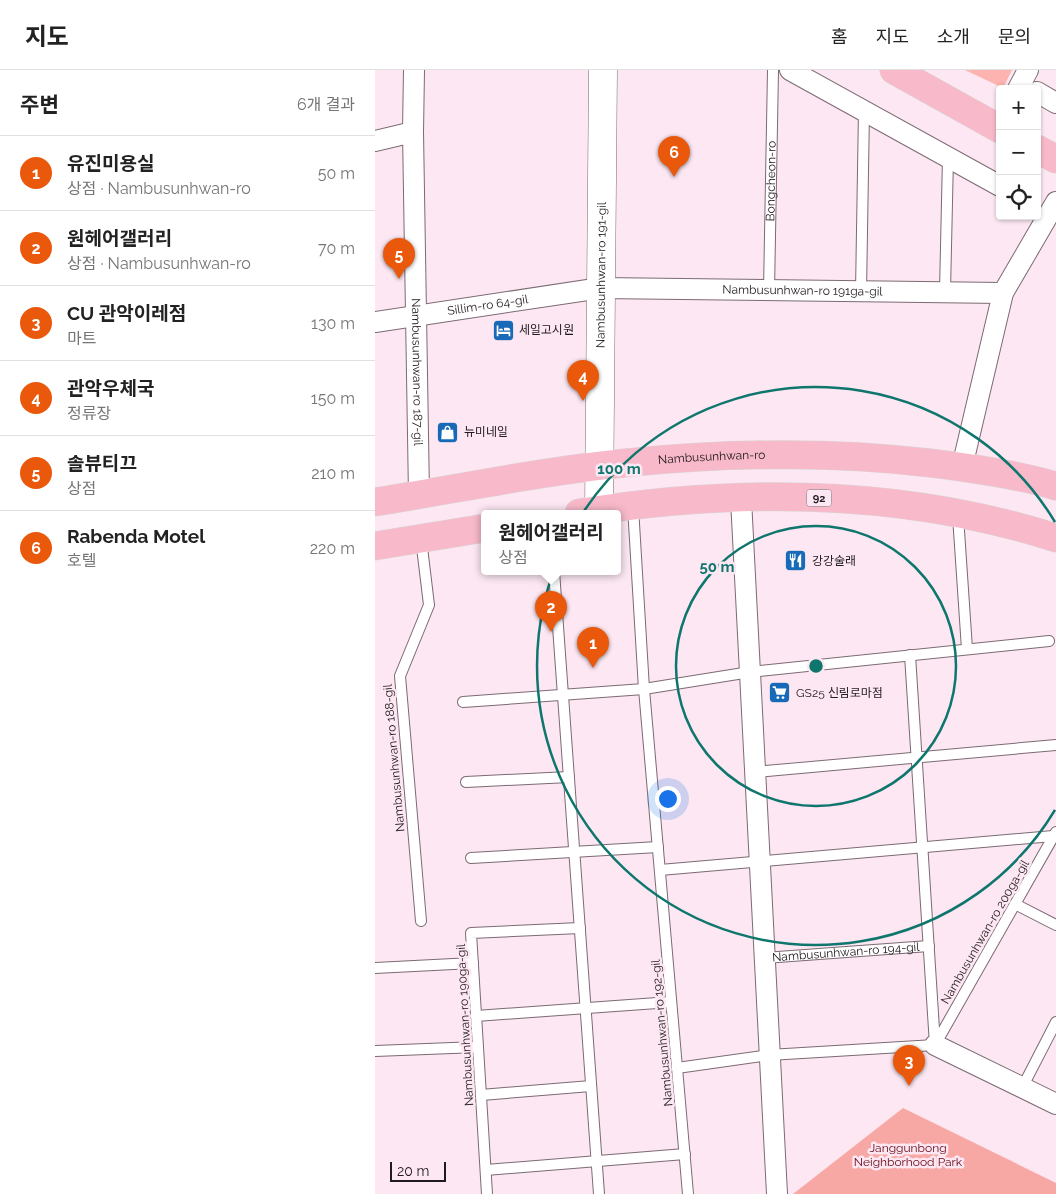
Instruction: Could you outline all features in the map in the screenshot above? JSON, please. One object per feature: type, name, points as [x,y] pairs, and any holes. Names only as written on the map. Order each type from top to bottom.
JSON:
[{"type":"main road","points":[[894,70],[996,124]]},
{"type":"main road","points":[[1041,151],[1056,159]]},
{"type":"main road","name":"Nambusunhwan-ro","points":[[375,502],[599,466],[724,457],[803,455],[891,459],[962,467],[1054,482]]},
{"type":"main road","name":"92","points":[[604,510],[633,506],[741,499],[809,498],[852,500],[908,504],[957,512],[1006,522],[1056,538]]},
{"type":"main road","points":[[375,546],[481,529]]},
{"type":"street","name":"Nambusunhwan-ro 187-gil","points":[[414,70],[413,132],[419,496]]},
{"type":"street","name":"Nambusunhwan-ro 191-gil","points":[[589,510],[599,466],[603,70]]},
{"type":"street","points":[[790,70],[996,184]]},
{"type":"street","points":[[1041,94],[1056,103]]},
{"type":"street","points":[[375,141],[413,132]]},
{"type":"street","points":[[962,467],[1003,293],[1050,210]]},
{"type":"street","name":"Nambusunhwan-ro 191ga-gil","points":[[601,288],[1003,293]]},
{"type":"street","name":"Sillim-ro 64-gil","points":[[375,322],[601,288]]},
{"type":"street","name":"Nambusunhwan-ro 194-gil","points":[[741,499],[777,1194]]},
{"type":"street","points":[[935,1045],[1056,1104]]},
{"type":"lane","name":"Bongcheon-ro","points":[[769,291],[773,70]]},
{"type":"lane","points":[[861,292],[864,110]]},
{"type":"lane","points":[[945,292],[948,157]]},
{"type":"lane","name":"Nambusunhwan-ro 192-gil","points":[[633,506],[644,688],[688,1194]]},
{"type":"lane","points":[[957,512],[967,649]]},
{"type":"lane","name":"Nambusunhwan-ro 188-gil","points":[[421,538],[429,604],[400,676],[421,921]]},
{"type":"lane","points":[[554,575],[599,1194]]},
{"type":"lane","points":[[463,702],[644,688],[750,672],[1049,641]]},
{"type":"lane","points":[[677,1068],[769,1055],[935,1045],[910,655]]},
{"type":"lane","points":[[755,772],[1056,745]]},
{"type":"lane","points":[[466,782],[569,777]]},
{"type":"lane","points":[[660,870],[922,848],[1055,834]]},
{"type":"lane","name":"Nambusunhwan-ro 200ga-gil","points":[[935,1045],[1055,834]]},
{"type":"lane","points":[[471,858],[658,848]]},
{"type":"lane","points":[[1015,904],[1056,925]]},
{"type":"lane","name":"Nambusunhwan-ro 190ga-gil","points":[[487,1194],[471,933],[580,928]]},
{"type":"lane","name":"Nambusunhwan-ro 194-gil","points":[[764,958],[929,946]]},
{"type":"lane","points":[[375,968],[473,963]]},
{"type":"lane","points":[[476,1016],[671,1002]]},
{"type":"lane","points":[[1022,1088],[1056,1022]]},
{"type":"lane","points":[[375,1050],[478,1047]]},
{"type":"lane","points":[[481,1095],[591,1086]]},
{"type":"lane","points":[[486,1170],[685,1154]]},
{"type":"shaded area","points":[[965,70],[1012,70],[1004,85],[997,85]]},
{"type":"green space","name":"Janggunbong Neighborhood Park","points":[[903,1108],[1056,1183],[1056,1194],[793,1194]]},
{"type":"place","name":"Rabenda Motel","points":[[674,177]]},
{"type":"place","name":"솔뷰티끄","points":[[399,279]]},
{"type":"place","name":"세일고시원","points":[[503,330]]},
{"type":"place","name":"관악우체국","points":[[583,401]]},
{"type":"place","name":"뉴미네일","points":[[448,432]]},
{"type":"place","name":"강강술래","points":[[796,561]]},
{"type":"place","name":"원헤어갤러리","points":[[551,632]]},
{"type":"place","name":"유진미용실","points":[[593,668]]},
{"type":"place","name":"GS25 신림로마점","points":[[780,693]]},
{"type":"place","name":"CU 관악이레점","points":[[909,1086]]}]
